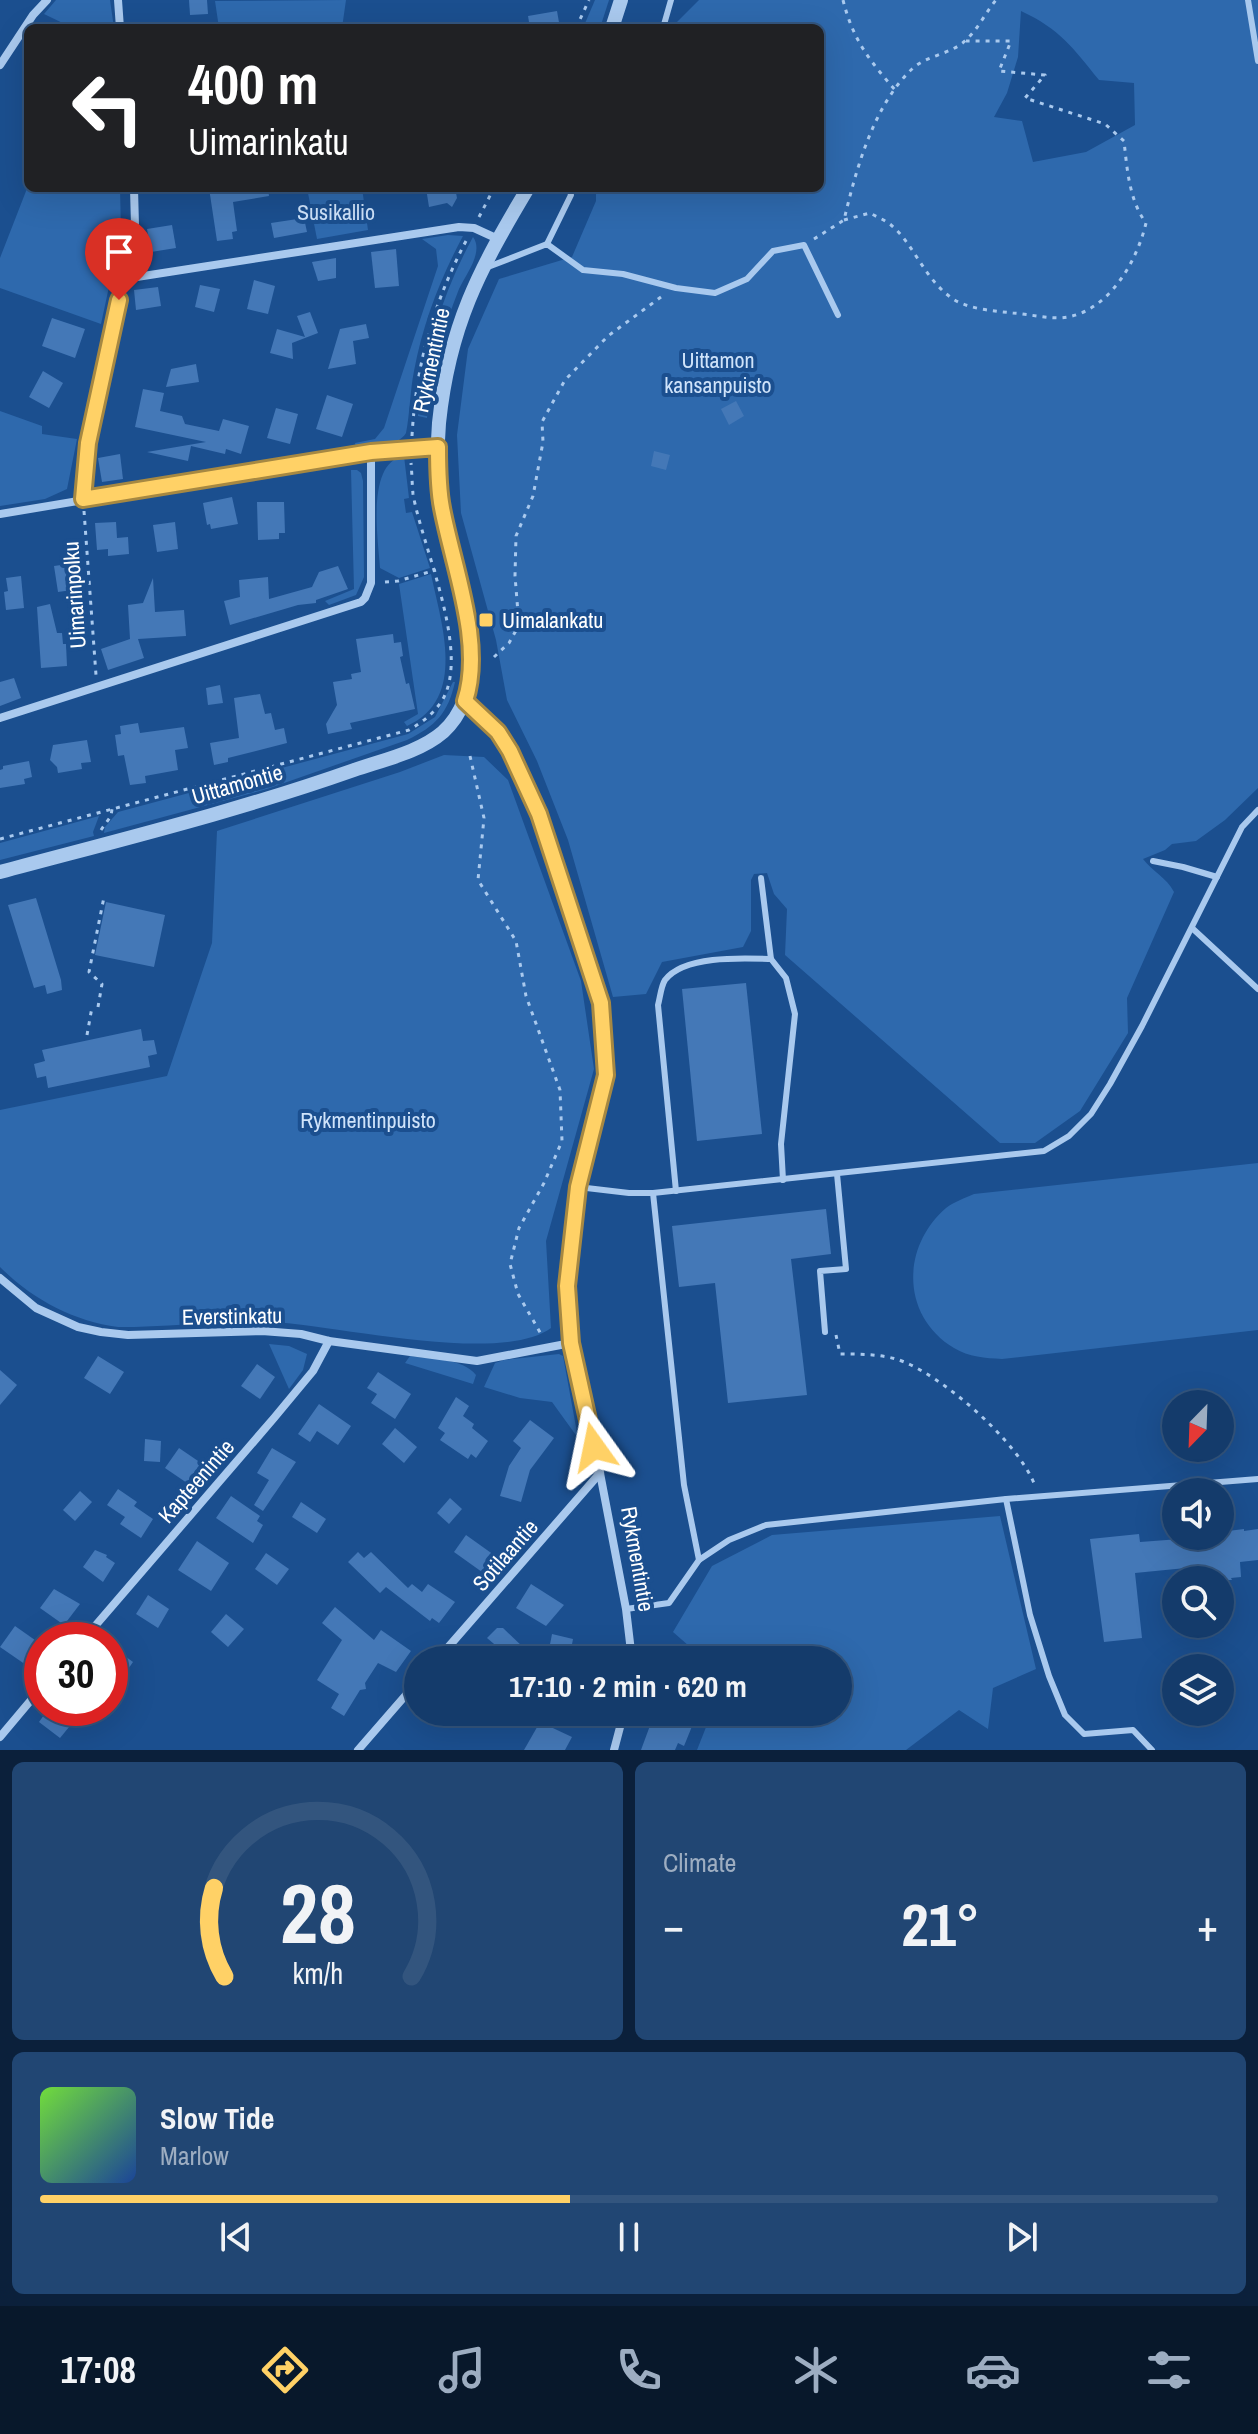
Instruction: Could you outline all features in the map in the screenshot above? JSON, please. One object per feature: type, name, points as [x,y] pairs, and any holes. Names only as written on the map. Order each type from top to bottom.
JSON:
[{"type":"street","points":[[26,24],[47,0]]},
{"type":"street","points":[[118,0],[120,24]]},
{"type":"street","points":[[613,24],[621,0]]},
{"type":"street","points":[[0,65],[24,28]]},
{"type":"street","points":[[83,499],[88,443],[135,226],[134,192]]},
{"type":"street","name":"Rykmentintie","points":[[526,192],[482,269],[453,342],[443,391],[438,447],[442,507],[469,640],[470,676],[465,701],[498,732],[539,814],[601,1003],[606,1075],[578,1187],[567,1286],[571,1343],[600,1473],[630,1646]]},
{"type":"street","points":[[124,279],[459,227],[474,228],[498,239]]},
{"type":"street","points":[[0,514],[371,452],[438,447]]},
{"type":"street","points":[[0,718],[355,604],[365,598],[371,583],[371,452]]},
{"type":"street","name":"Uittamontie","points":[[0,872],[247,805],[402,754],[442,732],[465,701]]},
{"type":"street","name":"Everstinkatu","points":[[0,1278],[36,1308],[78,1327],[101,1332],[128,1335],[262,1331],[301,1334],[329,1341],[477,1361],[571,1343]]},
{"type":"street","name":"Kapteenintie","points":[[98,1622],[313,1371],[329,1341]]},
{"type":"street","name":"Sotilaantie","points":[[449,1646],[600,1473]]},
{"type":"street","points":[[358,1750],[404,1697]]},
{"type":"street","points":[[0,1737],[24,1708]]},
{"type":"street","points":[[614,1750],[620,1726]]},
{"type":"lane","points":[[664,24],[671,0]]},
{"type":"lane","points":[[1248,0],[1258,61]]},
{"type":"lane","points":[[482,269],[547,244],[570,192]]},
{"type":"lane","points":[[547,244],[583,270],[623,274],[674,288],[715,293],[747,279],[773,251],[804,245],[838,315]]},
{"type":"lane","points":[[578,1187],[653,1193],[1044,1151],[1069,1136],[1091,1114],[1110,1084],[1242,827],[1258,810]]},
{"type":"lane","points":[[1153,861],[1217,877]]},
{"type":"lane","points":[[761,878],[771,959],[786,978],[795,1014],[781,1144],[783,1180]]},
{"type":"lane","points":[[1192,928],[1258,989]]},
{"type":"lane","points":[[676,1191],[659,1030],[658,1005],[664,981],[684,965],[740,957],[771,959]]},
{"type":"lane","points":[[825,1332],[820,1271],[846,1269],[837,1174]]},
{"type":"lane","points":[[653,1193],[684,1485],[699,1560]]},
{"type":"lane","points":[[626,1609],[669,1603],[699,1560],[729,1540],[766,1525],[1006,1499],[1258,1479]]},
{"type":"lane","points":[[1006,1499],[1030,1615],[1065,1715],[1084,1734],[1133,1730],[1152,1750]]},
{"type":"path","points":[[578,24],[589,0]]},
{"type":"path","points":[[843,0],[850,26],[864,55],[896,91]]},
{"type":"path","points":[[966,41],[996,0]]},
{"type":"path","points":[[804,245],[844,220],[870,213],[891,225],[902,236],[923,270],[950,298],[1002,312],[1064,318],[1108,295],[1133,260],[1146,223],[1138,212],[1131,187],[1124,141],[1105,124],[1025,98],[1045,75],[999,71],[1011,41],[966,41],[912,69],[883,107],[855,174],[844,220]]},
{"type":"path","points":[[486,204],[493,208]]},
{"type":"path","points":[[494,657],[509,643],[519,625],[516,536],[533,496],[543,442],[542,422],[565,380],[608,336],[674,288]]},
{"type":"path","name":"Uimarinpolku","points":[[83,499],[97,688]]},
{"type":"path","points":[[371,583],[398,581],[436,570]]},
{"type":"path","points":[[470,756],[484,818],[478,880],[516,941],[526,996],[560,1090],[562,1141],[544,1183],[519,1228],[510,1264],[518,1294],[549,1348]]},
{"type":"path","points":[[99,833],[111,816],[112,808]]},
{"type":"path","points":[[98,1007],[102,984],[89,972],[104,897]]},
{"type":"path","points":[[87,1035],[92,1007]]},
{"type":"path","points":[[825,1332],[836,1334],[840,1354],[897,1359],[946,1387],[1011,1446],[1031,1475],[1039,1497]]},
{"type":"green space","points":[[56,0],[110,0],[113,24],[65,24],[44,14]]},
{"type":"green space","points":[[346,0],[343,24],[218,24],[215,1]]},
{"type":"green space","points":[[595,0],[609,0],[601,24],[585,24]]},
{"type":"green space","name":"Uittamon kansanpuisto","points":[[699,0],[1258,0],[1258,788],[1225,820],[1196,841],[1172,844],[1143,859],[1174,892],[1127,998],[1128,1033],[1080,1111],[1035,1143],[1000,1143],[785,955],[787,909],[774,894],[767,873],[754,874],[751,880],[751,931],[743,947],[662,962],[646,994],[613,997],[568,840],[537,761],[507,700],[496,640],[461,513],[457,435],[468,349],[499,279],[572,257],[596,201],[596,192],[824,192],[824,24],[675,24]],"holes":[[[1021,11],[1065,40],[1099,80],[1134,83],[1135,125],[1086,152],[1033,162],[1022,121],[994,117],[1007,93],[1018,57]]]},
{"type":"green space","points":[[26,192],[120,192],[121,231],[101,324],[0,288],[0,258]]},
{"type":"green space","name":"Susikallio","points":[[308,192],[363,192],[368,230],[317,239]]},
{"type":"green space","points":[[463,236],[440,285],[422,336],[406,433],[391,443],[356,448],[355,443],[375,439],[384,428],[438,266],[436,249],[422,239]]},
{"type":"green space","points":[[473,237],[475,256],[448,321],[435,369],[427,418],[418,416],[422,383],[438,318],[453,277]]},
{"type":"green space","points":[[0,411],[42,426],[42,434],[77,439],[67,489],[45,499],[0,506]]},
{"type":"green space","points":[[404,456],[409,498],[404,499],[406,513],[412,512],[430,568],[399,578],[380,568],[377,503],[384,472],[392,461]]},
{"type":"green space","points":[[351,470],[361,473],[363,481],[364,577],[356,595],[329,605],[325,601],[354,589]]},
{"type":"green space","points":[[431,574],[444,637],[444,679],[438,698],[426,714],[407,726],[404,722],[418,714],[399,584]]},
{"type":"green space","points":[[453,682],[449,702],[439,717],[407,740],[267,789],[104,833],[105,827],[118,812],[408,734],[435,717]]},
{"type":"green space","name":"Rykmentinpuisto","points":[[444,755],[484,757],[508,780],[581,981],[594,1069],[546,1241],[551,1328],[527,1338],[495,1343],[457,1343],[272,1322],[118,1327],[69,1314],[12,1279],[0,1267],[0,1110],[167,1076],[212,943],[217,831]]},
{"type":"green space","points":[[99,816],[94,836],[0,860],[0,843]]},
{"type":"green space","points":[[1258,1163],[1258,1330],[1002,1359],[977,1356],[954,1348],[924,1318],[916,1300],[913,1281],[921,1242],[931,1224],[946,1208],[974,1194]]},
{"type":"green space","points":[[269,1344],[289,1346],[307,1354],[303,1370],[289,1389]]},
{"type":"green space","points":[[410,1356],[463,1365],[476,1375],[473,1384],[405,1363]]},
{"type":"green space","points":[[563,1356],[578,1438],[552,1402],[520,1398],[484,1387],[495,1363]]},
{"type":"green space","points":[[1000,1516],[1036,1669],[993,1688],[988,1729],[959,1710],[906,1750],[697,1750],[706,1726],[852,1726],[852,1646],[689,1646],[673,1632],[712,1566],[772,1535]]},
{"type":"building","points":[[189,0],[207,0],[208,14],[190,15]]},
{"type":"building","points":[[557,11],[559,24],[529,24],[528,16]]},
{"type":"building","points":[[210,192],[268,192],[269,196],[233,202],[237,231],[232,232],[233,239],[217,241]]},
{"type":"building","points":[[427,192],[456,192],[457,198],[452,207],[447,203],[429,207]]},
{"type":"building","points":[[304,218],[307,232],[274,238],[271,223]]},
{"type":"building","points":[[172,225],[176,248],[151,252],[147,229]]},
{"type":"building","points":[[396,249],[399,286],[375,288],[371,252]]},
{"type":"building","points":[[336,258],[336,278],[318,281],[312,262]]},
{"type":"building","points":[[254,280],[275,286],[268,314],[247,309]]},
{"type":"building","points":[[200,285],[220,289],[214,312],[195,307]]},
{"type":"building","points":[[158,287],[161,306],[136,310],[134,290]]},
{"type":"building","points":[[310,312],[318,333],[292,343],[293,359],[270,353],[277,329],[305,337],[297,316]]},
{"type":"building","points":[[52,318],[85,329],[75,358],[42,346]]},
{"type":"building","points":[[366,324],[369,338],[353,341],[356,364],[328,369],[340,329]]},
{"type":"building","points":[[196,364],[199,382],[166,387],[171,369]]},
{"type":"building","points":[[43,371],[63,383],[49,408],[29,397]]},
{"type":"building","points":[[143,389],[164,393],[160,411],[182,416],[185,424],[219,431],[223,419],[249,426],[241,454],[226,449],[225,454],[191,446],[188,461],[147,452],[206,442],[135,427]]},
{"type":"building","points":[[327,395],[353,404],[342,437],[316,429]]},
{"type":"building","points":[[736,401],[744,416],[729,425],[721,409]]},
{"type":"building","points":[[276,408],[298,414],[290,444],[267,438]]},
{"type":"building","points":[[654,451],[670,455],[666,470],[651,466]]},
{"type":"building","points":[[120,454],[123,479],[102,482],[98,458]]},
{"type":"building","points":[[232,497],[238,524],[211,529],[210,524],[207,525],[203,503]]},
{"type":"building","points":[[257,502],[284,502],[285,533],[279,533],[279,539],[258,540]]},
{"type":"building","points":[[116,522],[117,538],[128,537],[129,554],[108,556],[108,549],[97,550],[95,523]]},
{"type":"building","points":[[175,522],[178,549],[157,552],[153,525]]},
{"type":"building","points":[[68,564],[72,590],[58,592],[54,566]]},
{"type":"building","points":[[338,566],[348,589],[316,600],[316,603],[298,605],[230,625],[224,601],[240,597],[239,580],[268,577],[269,599],[312,587],[319,572]]},
{"type":"building","points":[[21,576],[24,608],[6,610],[6,578]]},
{"type":"building","points":[[153,578],[155,612],[184,610],[186,636],[138,639],[144,658],[108,670],[101,649],[130,639],[128,605],[143,603]]},
{"type":"building","points":[[50,604],[57,633],[62,633],[63,644],[66,644],[67,666],[41,668],[37,607]]},
{"type":"building","points":[[393,634],[394,643],[401,642],[403,656],[400,657],[415,709],[350,723],[352,729],[328,734],[326,724],[337,705],[333,682],[352,679],[351,674],[361,672],[356,639]]},
{"type":"building","points":[[14,678],[21,698],[0,706],[0,682]]},
{"type":"building","points":[[220,685],[223,703],[208,705],[206,688]]},
{"type":"building","points":[[260,694],[265,714],[271,713],[275,730],[284,728],[287,743],[228,758],[228,762],[214,765],[210,743],[239,738],[234,698]]},
{"type":"building","points":[[138,723],[140,733],[184,727],[188,748],[175,750],[178,770],[145,776],[146,783],[130,785],[124,755],[118,756],[115,735],[121,734],[120,726]]},
{"type":"building","points":[[87,740],[91,762],[81,763],[82,769],[58,773],[50,760],[53,745]]},
{"type":"building","points":[[29,761],[32,777],[24,779],[25,784],[0,788],[0,770],[3,766]]},
{"type":"building","points":[[36,898],[61,980],[62,990],[47,994],[45,985],[34,988],[8,905]]},
{"type":"building","points":[[106,902],[165,915],[154,967],[95,955]]},
{"type":"building","points":[[746,983],[762,1134],[697,1141],[682,989]]},
{"type":"building","points":[[141,1029],[143,1041],[154,1040],[157,1054],[148,1056],[150,1067],[48,1088],[46,1076],[37,1078],[34,1064],[45,1061],[42,1050]]},
{"type":"building","points":[[826,1209],[831,1254],[791,1259],[807,1395],[728,1403],[715,1283],[679,1287],[672,1226]]},
{"type":"building","points":[[98,1356],[124,1372],[110,1394],[84,1378]]},
{"type":"building","points":[[257,1364],[275,1377],[260,1399],[241,1386]]},
{"type":"building","points":[[0,1370],[17,1385],[0,1405]]},
{"type":"building","points":[[378,1372],[411,1394],[395,1419],[371,1403],[377,1394],[367,1388]]},
{"type":"building","points":[[456,1397],[469,1406],[463,1416],[488,1441],[476,1458],[471,1454],[468,1459],[440,1440],[445,1433],[438,1428]]},
{"type":"building","points":[[319,1404],[351,1426],[338,1445],[317,1431],[310,1442],[298,1434]]},
{"type":"building","points":[[530,1420],[554,1438],[530,1470],[521,1502],[500,1496],[509,1466],[521,1448],[513,1441]]},
{"type":"building","points":[[395,1428],[417,1447],[404,1463],[382,1444]]},
{"type":"building","points":[[145,1439],[161,1441],[160,1462],[144,1461]]},
{"type":"building","points":[[179,1448],[201,1463],[187,1483],[165,1468]]},
{"type":"building","points":[[272,1448],[296,1462],[263,1511],[254,1505],[269,1480],[257,1473]]},
{"type":"building","points":[[118,1489],[137,1502],[134,1506],[153,1519],[141,1538],[120,1524],[125,1517],[107,1505]]},
{"type":"building","points":[[80,1491],[92,1502],[75,1521],[63,1510]]},
{"type":"building","points":[[231,1496],[260,1516],[257,1521],[263,1525],[253,1543],[216,1518]]},
{"type":"building","points":[[450,1498],[462,1509],[449,1524],[437,1513]]},
{"type":"building","points":[[301,1502],[326,1519],[317,1533],[292,1517]]},
{"type":"building","points":[[1258,1529],[1258,1560],[1240,1562],[1241,1577],[1234,1578],[1234,1566],[1162,1566],[1162,1570],[1135,1573],[1142,1638],[1104,1642],[1090,1539],[1139,1534],[1140,1542],[1162,1540],[1162,1550],[1234,1550],[1234,1530]]},
{"type":"building","points":[[466,1535],[494,1555],[482,1572],[454,1552]]},
{"type":"building","points":[[197,1541],[229,1563],[211,1591],[178,1570]]},
{"type":"building","points":[[95,1550],[115,1563],[103,1582],[83,1567]]},
{"type":"building","points":[[358,1552],[364,1558],[371,1552],[408,1588],[412,1584],[422,1592],[428,1584],[455,1602],[439,1623],[432,1618],[430,1621],[386,1587],[380,1593],[348,1562]]},
{"type":"building","points":[[266,1553],[289,1569],[277,1585],[255,1569]]},
{"type":"building","points":[[531,1584],[564,1605],[546,1626],[516,1608]]},
{"type":"building","points":[[54,1589],[80,1604],[66,1622],[60,1622],[40,1608]]},
{"type":"building","points":[[148,1595],[169,1609],[158,1628],[136,1614]]},
{"type":"building","points":[[335,1607],[374,1640],[381,1630],[404,1646],[404,1661],[396,1672],[378,1663],[365,1683],[366,1689],[360,1690],[344,1716],[331,1708],[339,1694],[317,1680],[342,1640],[322,1623]]},
{"type":"building","points":[[226,1614],[244,1629],[228,1647],[211,1632]]},
{"type":"building","points":[[15,1626],[24,1632],[24,1664],[0,1647]]},
{"type":"building","points":[[497,1628],[503,1628],[522,1646],[496,1646],[487,1638]]},
{"type":"building","points":[[552,1634],[573,1639],[572,1646],[550,1646]]},
{"type":"building","points":[[44,1726],[70,1726],[60,1738]]},
{"type":"building","points":[[538,1726],[549,1726],[572,1737],[565,1750],[524,1750]]},
{"type":"building","points":[[650,1726],[692,1726],[684,1746],[678,1743],[675,1750],[641,1750]]},
{"type":"place","name":"Uimalankatu","points":[[486,620]]},
{"type":"route","points":[[119,300],[88,443],[83,499],[371,452],[438,447],[442,507],[469,640],[470,676],[465,701],[498,732],[539,814],[601,1003],[606,1075],[578,1187],[567,1286],[571,1343],[594,1447]]}]
